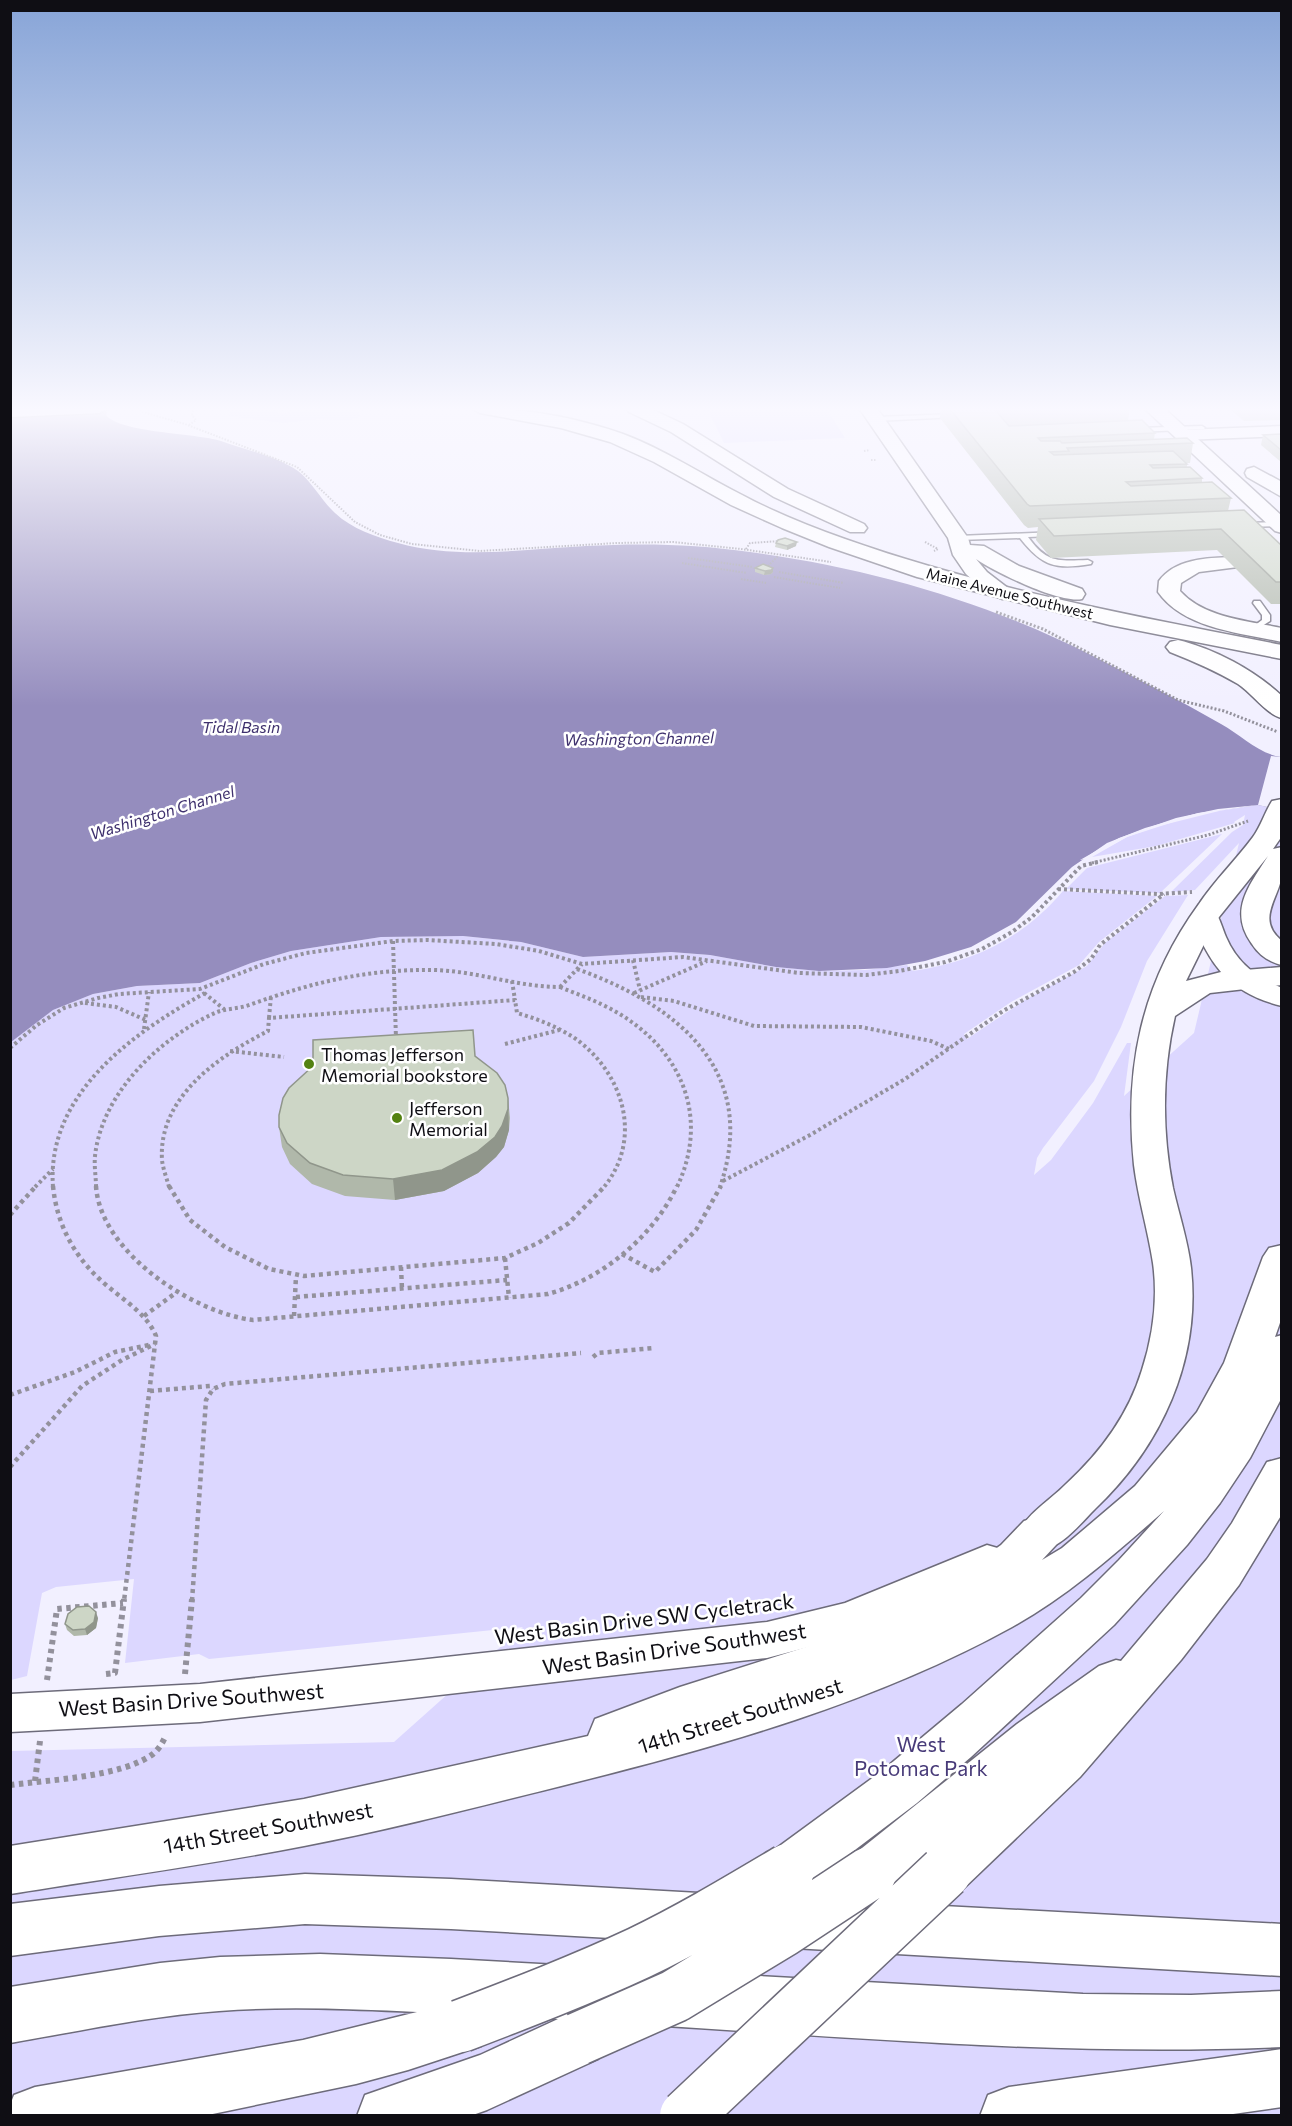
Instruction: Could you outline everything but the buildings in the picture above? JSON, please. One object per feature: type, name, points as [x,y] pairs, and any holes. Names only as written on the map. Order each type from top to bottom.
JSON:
[{"type":"main road","name":"Maine Avenue Southwest","points":[[752,507],[789,524],[995,600],[1066,600],[1281,640]]},
{"type":"main road","name":"Maine Avenue Southwest","points":[[814,507],[883,537],[1066,600],[1210,639],[1281,652]]},
{"type":"main road","points":[[937,507],[958,538],[999,565],[1066,600],[1224,667],[1258,687],[1280,722]]},
{"type":"main road","points":[[1261,507],[1280,525]]},
{"type":"main road","points":[[958,538],[960,551],[995,600]]},
{"type":"main road","points":[[1231,564],[1204,565],[1183,571],[1170,581],[1169,592],[1192,610],[1281,635]]},
{"type":"main road","points":[[1169,619],[1210,639],[1258,668],[1281,686]]},
{"type":"main road","name":"West Basin Drive Southwest","points":[[1040,1533],[1078,1500],[1112,1464],[1133,1433],[1156,1391],[1172,1331],[1174,1287],[1169,1246],[1156,1189],[1148,1125],[1150,1070],[1160,1012],[1172,971],[1202,904],[1261,846],[1281,809]]},
{"type":"main road","points":[[1281,855],[1255,902],[1253,915],[1258,934],[1281,956]]},
{"type":"main road","points":[[1160,1012],[1199,986],[1241,978],[1281,976]]},
{"type":"main road","name":"14th Street Southwest","points":[[10,1870],[273,1828],[489,1782],[687,1733],[807,1697],[914,1656],[1011,1605],[1058,1573],[1116,1527],[1163,1484],[1214,1421],[1246,1359],[1259,1328],[1281,1257]]},
{"type":"main road","points":[[35,2115],[214,2086],[318,2066],[364,2056],[461,2026],[559,1988],[645,1950],[696,1924],[788,1870],[915,1775],[1085,1625],[1140,1570],[1190,1512],[1214,1479],[1266,1388],[1281,1349]]},
{"type":"main road","points":[[686,2115],[1062,1761],[1164,1646],[1223,1572],[1248,1535],[1281,1474]]},
{"type":"main road","points":[[489,1782],[680,1708],[804,1670],[842,1654],[917,1618],[986,1580],[1017,1558],[1040,1533]]},
{"type":"main road","points":[[386,2115],[487,2081],[675,1996],[782,1931],[870,1873],[1034,1739],[1164,1646]]},
{"type":"main road","points":[[10,1930],[171,1909],[305,1899],[485,1906],[1281,1950]]},
{"type":"main road","points":[[10,2015],[160,1990],[220,1984],[320,1981],[462,1986],[1083,2022],[1191,2023],[1281,2019]]},
{"type":"main road","points":[[1009,2115],[1281,2078]]},
{"type":"street","points":[[1202,904],[1213,944],[1222,958],[1241,978],[1281,998]]},
{"type":"street","name":"West Basin Drive Southwest","points":[[26,1721],[663,1654],[767,1640],[825,1627],[884,1606],[958,1576],[1040,1533]]},
{"type":"lane","points":[[1235,523],[1280,525]]},
{"type":"lane","points":[[958,538],[1060,534]]},
{"type":"lane","points":[[1022,535],[1042,560],[1059,563],[1088,562]]},
{"type":"lane","points":[[1254,629],[1266,621],[1266,615],[1257,603]]},
{"type":"path","points":[[337,507],[358,525],[379,535],[437,549],[478,551],[650,542],[745,549],[830,562]]},
{"type":"path","points":[[749,539],[750,543]]},
{"type":"path","points":[[745,549],[750,543],[782,541]]},
{"type":"path","points":[[925,542],[938,549],[934,551]]},
{"type":"path","points":[[768,566],[778,556]]},
{"type":"path","points":[[688,558],[753,567]]},
{"type":"path","points":[[682,563],[747,573]]},
{"type":"path","points":[[779,572],[844,582]]},
{"type":"path","points":[[774,577],[840,588]]},
{"type":"path","points":[[741,579],[766,583]]},
{"type":"path","points":[[995,600],[1043,629],[1178,700],[1280,722]]},
{"type":"path","points":[[10,1048],[37,1025],[64,1008],[81,1003],[119,994],[200,989],[264,964],[306,953],[393,941],[427,940],[495,944],[539,951],[582,964],[683,957],[830,975],[866,975],[945,962],[982,949],[1012,932],[1032,916],[1081,866],[1208,835],[1252,819]]},
{"type":"path","points":[[1058,890],[1164,894],[1202,904]]},
{"type":"path","points":[[723,1181],[810,1135],[905,1079],[1003,1011],[1074,972],[1091,959],[1100,945],[1164,894]]},
{"type":"path","points":[[393,941],[397,1046]]},
{"type":"path","points":[[633,960],[640,990]]},
{"type":"path","points":[[633,993],[710,960]]},
{"type":"path","points":[[560,987],[582,964]]},
{"type":"path","points":[[577,969],[640,997],[687,1032],[714,1069],[723,1086],[732,1130],[730,1153],[723,1181],[707,1214],[694,1232],[655,1272],[622,1254]]},
{"type":"path","points":[[393,971],[453,971],[544,988],[560,987],[597,1001],[647,1033],[672,1063],[690,1098],[693,1137],[684,1174],[663,1212],[644,1234],[622,1254],[584,1281],[563,1291],[509,1298],[253,1320],[238,1319],[205,1308],[177,1292],[138,1262],[113,1232],[104,1216],[97,1197],[93,1157],[106,1117],[132,1076],[161,1048],[224,1009],[239,1008],[321,982],[393,971]]},
{"type":"path","points":[[272,996],[268,1030],[229,1051],[200,1075],[185,1092],[165,1128],[162,1160],[168,1188],[176,1205],[207,1236],[242,1257],[296,1276],[505,1258],[522,1252],[571,1222],[588,1206],[618,1167],[625,1144],[626,1123],[623,1104],[611,1076],[596,1056],[573,1038],[528,1015],[518,1013],[512,981]]},
{"type":"path","points":[[200,989],[224,1009]]},
{"type":"path","points":[[144,1030],[149,992]]},
{"type":"path","points":[[115,1673],[155,1344],[154,1328],[144,1316],[105,1286],[76,1253],[57,1212],[53,1192],[53,1168],[58,1140],[71,1108],[103,1066],[144,1030],[205,993]]},
{"type":"path","points":[[640,997],[674,1001],[754,1026],[861,1026],[931,1041],[949,1049]]},
{"type":"path","points":[[269,1018],[515,1000]]},
{"type":"path","points":[[81,1003],[116,1007],[146,1020]]},
{"type":"path","points":[[505,1044],[559,1030]]},
{"type":"path","points":[[229,1051],[284,1057]]},
{"type":"path","points":[[10,1215],[53,1168]]},
{"type":"path","points":[[505,1258],[509,1298]]},
{"type":"path","points":[[401,1267],[402,1289]]},
{"type":"path","points":[[294,1316],[296,1276]]},
{"type":"path","points":[[296,1298],[507,1280]]},
{"type":"path","points":[[144,1316],[177,1292]]},
{"type":"path","points":[[10,1395],[75,1372],[115,1352],[155,1344]]},
{"type":"path","points":[[10,1467],[82,1386],[122,1360],[155,1344]]},
{"type":"path","points":[[593,1357],[598,1353],[654,1348]]},
{"type":"path","points":[[187,1667],[206,1400],[213,1389],[225,1384],[581,1353]]},
{"type":"path","points":[[149,1391],[210,1386],[213,1389]]},
{"type":"path","points":[[47,1683],[57,1609],[123,1603]]},
{"type":"path","points":[[26,1721],[35,1781]]},
{"type":"path","points":[[10,1785],[117,1769],[138,1762],[152,1755],[160,1747],[165,1737],[166,1726]]},
{"type":"green space","name":"West Potomac Park","points":[[1281,759],[1281,2115],[11,2115],[11,1751],[394,1742],[523,1627],[209,1659],[199,1654],[125,1663],[134,1579],[56,1587],[42,1593],[27,1676],[11,1680],[10,1042],[53,1010],[93,994],[137,986],[200,983],[251,963],[291,951],[381,937],[463,936],[521,942],[583,957],[671,952],[710,955],[776,967],[819,971],[865,970],[907,965],[913,971],[957,961],[996,945],[1031,922],[1063,891],[1157,896],[1099,942],[1079,965],[1011,1002],[964,1034],[967,1039],[1025,1000],[1087,966],[1105,943],[1165,896],[1188,895],[1147,961],[1121,1027],[1094,1081],[1043,1148],[1037,1158],[1034,1175],[1051,1160],[1093,1103],[1127,1043],[1131,1043],[1124,1096],[1194,1033],[1239,843],[1195,890],[1171,892],[1232,832],[1243,825],[1245,815],[1235,823],[1156,846],[1092,857],[1127,837],[1155,827],[1219,811]]},
{"type":"green space","points":[[1222,834],[1160,893],[1066,889],[1087,868]]},
{"type":"water","name":"Tidal Basin","points":[[11,507],[329,507],[349,524],[365,532],[398,543],[444,551],[492,552],[586,546],[668,545],[750,552],[839,567],[926,589],[1052,636],[1189,706],[1265,752],[1281,757],[1281,810],[1258,805],[1198,813],[1145,828],[1107,843],[1072,867],[1016,922],[971,947],[925,961],[887,968],[819,971],[776,967],[710,955],[671,952],[583,957],[521,942],[463,936],[381,937],[291,951],[251,963],[200,983],[137,986],[93,994],[53,1010],[11,1042]]},
{"type":"pier","points":[[1271,756],[1281,757],[1281,810],[1258,805]]},
{"type":"pier","points":[[1258,805],[1198,814],[1127,837],[1087,859],[1080,860],[1119,838],[1176,818],[1218,809]]},
{"type":"place","name":"Thomas Jefferson Memorial bookstore","points":[[309,1064]]},
{"type":"place","name":"Jefferson Memorial","points":[[397,1118]]},
{"type":"water label","name":"Washington Channel","points":[[639,738]]},
{"type":"water label","name":"Washington Channel","points":[[162,812]]}]
